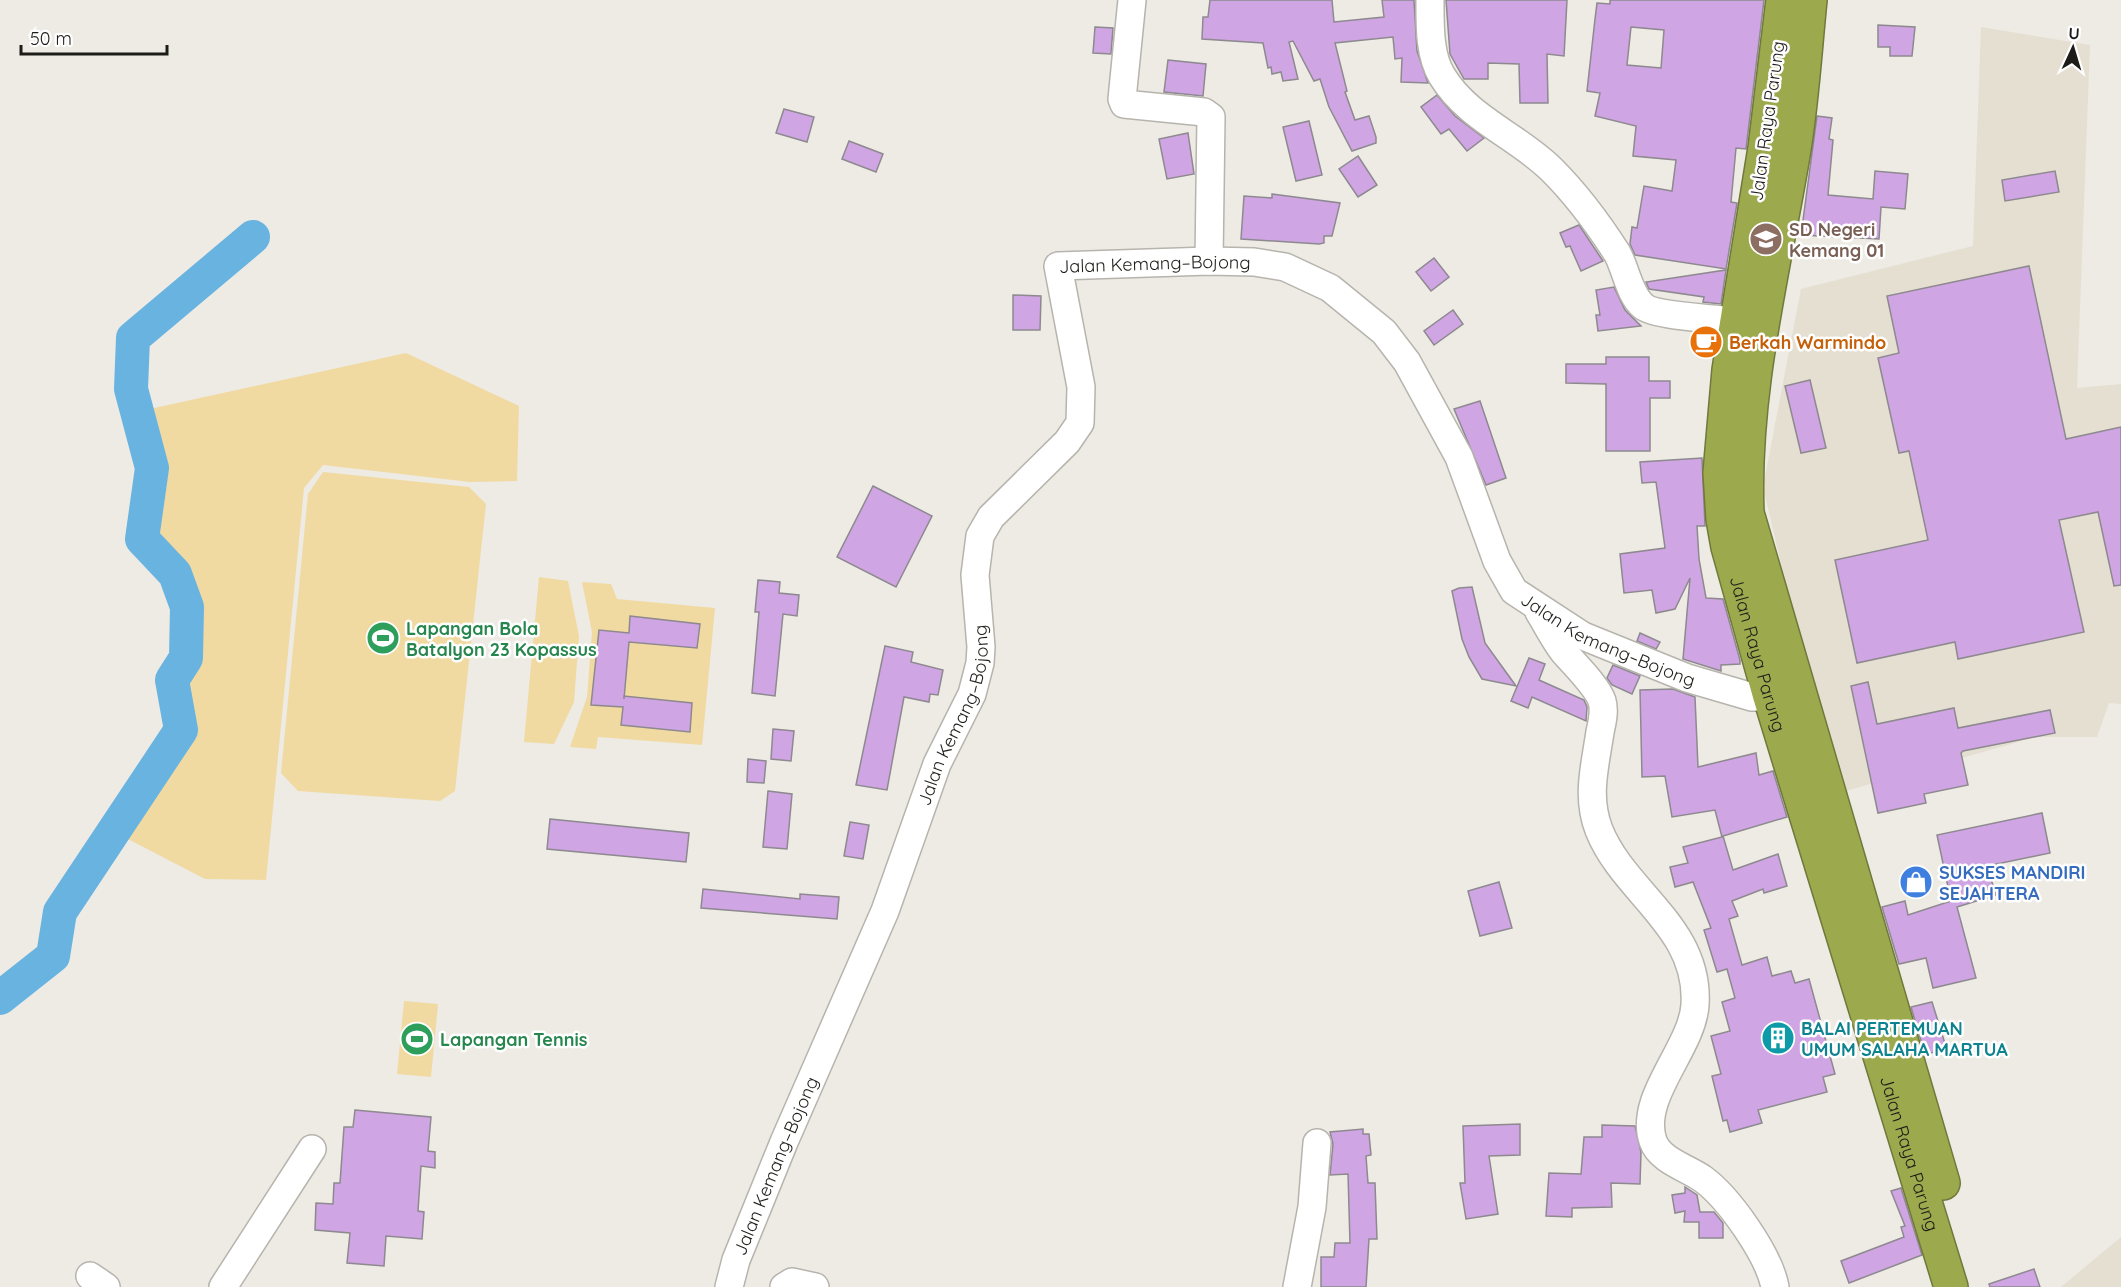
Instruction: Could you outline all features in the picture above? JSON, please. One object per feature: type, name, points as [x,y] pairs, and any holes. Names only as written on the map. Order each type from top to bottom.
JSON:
[{"type":"highway","name":"Jalan Raya Parung","points":[[1783,0],[1765,148],[1737,321],[1720,474],[1723,519],[1728,547],[1783,692],[1973,1287]]},
{"type":"highway","name":"Jalan Raya Parung","points":[[1810,0],[1794,148],[1773,249],[1748,422],[1745,469],[1747,513],[1783,692],[1951,1287]]},
{"type":"street","points":[[1132,0],[1122,99],[1124,104],[1204,112],[1211,117],[1209,261]]},
{"type":"street","points":[[1430,0],[1433,52],[1442,76],[1476,112],[1552,170],[1597,225],[1617,254],[1644,308],[1658,312],[1737,321]]},
{"type":"street","name":"Jalan Kemang–Bojong","points":[[729,1287],[736,1260],[784,1142],[885,911],[940,755],[972,694],[980,663],[981,631],[975,575],[980,536],[991,517],[1067,442],[1080,423],[1083,401],[1080,378],[1058,266],[1209,261],[1254,262],[1297,271],[1330,288],[1384,332],[1407,362],[1460,457],[1502,574],[1514,591],[1594,641],[1687,678],[1736,694],[1783,692]]},
{"type":"street","points":[[1535,606],[1561,648],[1602,701],[1602,719],[1591,802],[1599,831],[1612,856],[1671,926],[1688,962],[1695,1005],[1685,1038],[1655,1102],[1652,1121],[1653,1141],[1668,1158],[1704,1179],[1719,1194],[1768,1265],[1774,1287]]},
{"type":"street","points":[[1297,1287],[1312,1207],[1317,1143]]},
{"type":"street","points":[[223,1287],[312,1149]]},
{"type":"street","points":[[784,1287],[792,1282],[815,1287]]},
{"type":"shaded area","points":[[1981,27],[2090,45],[2077,388],[2121,384],[2121,704],[2109,703],[2097,737],[2036,737],[1835,794],[1763,487],[1801,289],[1973,246]]},
{"type":"shaded area","points":[[406,353],[519,406],[517,481],[470,482],[323,465],[304,488],[266,880],[205,879],[124,837],[195,731],[184,680],[201,656],[197,603],[186,570],[149,536],[157,501],[159,473],[145,410]]},
{"type":"shaded area","name":"Lapangan Bola Batalyon 23 Kopassus","points":[[323,472],[469,487],[486,504],[455,791],[440,801],[298,791],[281,773],[308,494]]},
{"type":"shaded area","points":[[539,577],[568,581],[579,636],[574,702],[554,744],[524,742]]},
{"type":"shaded area","points":[[582,582],[611,584],[617,599],[715,608],[702,745],[598,737],[596,749],[570,747],[587,697],[592,632]]},
{"type":"shaded area","name":"Lapangan Tennis","points":[[404,1001],[438,1004],[431,1077],[397,1074]]},
{"type":"shaded area","points":[[2121,1237],[2121,1287],[2061,1287]]},
{"type":"building","points":[[1210,0],[1332,0],[1334,22],[1384,17],[1382,0],[1414,0],[1417,51],[1428,83],[1401,82],[1402,58],[1395,59],[1393,37],[1335,43],[1347,91],[1345,92],[1355,120],[1369,116],[1376,137],[1376,143],[1352,151],[1329,107],[1320,79],[1314,81],[1293,41],[1289,42],[1298,79],[1283,81],[1281,72],[1272,74],[1271,67],[1268,68],[1263,43],[1202,39],[1203,17],[1208,17]]},
{"type":"building","points":[[1446,0],[1567,0],[1564,56],[1547,54],[1548,103],[1520,103],[1519,64],[1488,63],[1488,79],[1464,79],[1450,54]]},
{"type":"building","points":[[1610,0],[1764,0],[1746,149],[1736,148],[1731,202],[1737,203],[1726,269],[1635,255],[1630,244],[1632,227],[1637,228],[1644,186],[1672,191],[1676,160],[1633,156],[1636,126],[1595,116],[1600,93],[1587,91],[1597,3],[1610,4]],"holes":[[[1631,27],[1664,30],[1661,68],[1627,65]]]},
{"type":"building","points":[[1878,25],[1915,27],[1912,56],[1890,56],[1890,47],[1878,47]]},
{"type":"building","points":[[1095,27],[1113,28],[1111,54],[1093,53]]},
{"type":"building","points":[[1168,60],[1206,64],[1203,96],[1164,92]]},
{"type":"building","points":[[1437,95],[1455,116],[1484,138],[1467,151],[1449,129],[1441,134],[1421,107]]},
{"type":"building","points":[[784,109],[814,117],[807,142],[776,133]]},
{"type":"building","points":[[1817,116],[1832,118],[1829,139],[1833,140],[1828,195],[1873,199],[1875,171],[1908,174],[1905,209],[1881,207],[1879,239],[1801,235]]},
{"type":"building","points":[[1309,121],[1322,175],[1296,181],[1283,127]]},
{"type":"building","points":[[1188,133],[1194,174],[1167,179],[1159,139]]},
{"type":"building","points":[[849,141],[883,154],[876,172],[842,159]]},
{"type":"building","points":[[1358,156],[1377,185],[1358,197],[1339,169]]},
{"type":"building","points":[[2055,171],[2059,192],[2005,201],[2002,180]]},
{"type":"building","points":[[1272,194],[1340,203],[1332,236],[1324,236],[1324,243],[1319,244],[1241,239],[1244,196],[1272,198]]},
{"type":"building","points":[[1579,225],[1603,261],[1581,271],[1570,246],[1566,247],[1560,233]]},
{"type":"building","points":[[1434,258],[1449,277],[1431,291],[1416,272]]},
{"type":"building","points":[[2029,266],[2066,439],[2121,427],[2121,585],[2114,586],[2098,512],[2059,520],[2084,632],[1958,659],[1955,642],[1857,663],[1835,560],[1928,540],[1909,451],[1899,453],[1878,358],[1899,353],[1887,296]]},
{"type":"building","points":[[1726,270],[1721,304],[1703,302],[1704,297],[1649,289],[1646,282]]},
{"type":"building","points":[[1614,287],[1625,310],[1641,326],[1598,331],[1596,315],[1600,315],[1596,290]]},
{"type":"building","points":[[1013,295],[1041,296],[1040,330],[1013,330]]},
{"type":"building","points":[[1453,310],[1463,324],[1434,345],[1424,331]]},
{"type":"building","points":[[1701,334],[1716,335],[1713,351],[1700,349]]},
{"type":"building","points":[[1606,357],[1649,357],[1649,381],[1670,381],[1670,398],[1650,398],[1650,451],[1606,451],[1606,384],[1566,383],[1566,364],[1606,364]]},
{"type":"building","points":[[1810,380],[1826,448],[1801,453],[1785,386]]},
{"type":"building","points":[[1480,401],[1506,478],[1486,485],[1454,409]]},
{"type":"building","points":[[1702,458],[1705,526],[1697,526],[1699,559],[1706,598],[1723,599],[1740,660],[1740,664],[1721,665],[1721,671],[1683,659],[1690,578],[1675,609],[1656,613],[1652,590],[1624,593],[1620,554],[1665,548],[1656,482],[1642,483],[1640,462]]},
{"type":"building","points":[[873,486],[932,516],[896,587],[837,557]]},
{"type":"building","points":[[758,580],[780,582],[779,593],[799,595],[797,616],[783,614],[775,696],[752,693],[759,612],[755,612]]},
{"type":"building","points":[[1472,587],[1485,643],[1516,686],[1482,679],[1469,657],[1462,639],[1452,591]]},
{"type":"building","points":[[630,616],[700,624],[697,648],[629,642],[624,696],[692,703],[690,732],[621,725],[623,707],[591,705],[599,630],[629,633]]},
{"type":"building","points":[[1640,633],[1660,642],[1656,649],[1637,641]]},
{"type":"building","points":[[885,646],[913,652],[911,662],[943,670],[938,695],[930,694],[929,702],[904,697],[887,790],[856,785]]},
{"type":"building","points":[[1529,658],[1545,664],[1539,680],[1584,700],[1587,707],[1586,721],[1532,697],[1528,708],[1511,701]]},
{"type":"building","points":[[1613,665],[1640,676],[1632,694],[1612,685],[1607,678]]},
{"type":"building","points":[[1868,682],[1877,724],[1954,708],[1958,728],[2050,710],[2055,733],[1963,751],[1961,753],[1968,785],[1924,794],[1926,803],[1878,813],[1851,686]]},
{"type":"building","points":[[1673,689],[1695,697],[1698,767],[1756,753],[1759,775],[1773,771],[1787,817],[1723,836],[1733,870],[1778,854],[1787,886],[1764,893],[1763,889],[1732,901],[1738,916],[1729,919],[1742,965],[1767,957],[1772,976],[1791,971],[1795,983],[1809,979],[1835,1074],[1823,1077],[1827,1092],[1758,1110],[1762,1123],[1730,1132],[1727,1120],[1723,1121],[1712,1076],[1721,1074],[1711,1036],[1730,1031],[1722,1002],[1735,998],[1727,969],[1717,972],[1704,930],[1711,928],[1693,882],[1675,887],[1670,867],[1688,863],[1683,847],[1722,837],[1715,810],[1672,817],[1665,776],[1642,777],[1640,690]]},
{"type":"building","points":[[773,729],[794,731],[791,761],[771,759]]},
{"type":"building","points":[[748,759],[766,761],[764,783],[747,782]]},
{"type":"building","points":[[768,791],[792,794],[787,849],[763,847]]},
{"type":"building","points":[[2042,813],[2050,853],[1987,866],[1996,895],[1957,907],[1976,978],[1933,988],[1926,958],[1899,964],[1882,907],[1905,901],[1908,915],[1951,901],[1937,835]]},
{"type":"building","points":[[550,819],[689,833],[686,862],[547,849]]},
{"type":"building","points":[[850,822],[869,825],[863,859],[844,856]]},
{"type":"building","points":[[1499,882],[1512,928],[1480,936],[1468,891]]},
{"type":"building","points":[[703,889],[800,899],[800,894],[839,897],[837,919],[701,908]]},
{"type":"building","points":[[1932,1002],[1947,1050],[1925,1054],[1911,1007]]},
{"type":"building","points":[[355,1110],[431,1117],[428,1151],[435,1152],[435,1168],[421,1166],[418,1211],[424,1212],[422,1239],[386,1236],[384,1266],[347,1263],[350,1233],[315,1230],[316,1203],[333,1204],[334,1183],[340,1183],[344,1127],[353,1127]]},
{"type":"building","points":[[1520,1124],[1520,1155],[1489,1156],[1498,1214],[1466,1219],[1460,1183],[1465,1183],[1463,1126]]},
{"type":"building","points":[[1602,1125],[1635,1126],[1641,1152],[1640,1184],[1611,1183],[1612,1207],[1572,1208],[1572,1217],[1546,1216],[1549,1173],[1581,1174],[1584,1137],[1602,1137]]},
{"type":"building","points":[[1363,1129],[1363,1134],[1369,1134],[1371,1155],[1366,1156],[1368,1183],[1375,1183],[1377,1239],[1369,1239],[1366,1287],[1321,1287],[1321,1257],[1334,1257],[1335,1243],[1350,1243],[1348,1174],[1330,1175],[1333,1144],[1330,1132]]},
{"type":"building","points":[[1685,1187],[1697,1195],[1700,1212],[1714,1212],[1723,1223],[1723,1238],[1699,1238],[1699,1222],[1684,1222],[1685,1211],[1675,1213],[1672,1195],[1685,1193]]},
{"type":"building","points":[[1901,1188],[1922,1255],[1849,1283],[1841,1261],[1904,1237],[1901,1227],[1905,1226],[1891,1191]]},
{"type":"building","points":[[2034,1269],[2040,1287],[1990,1287],[1989,1284]]},
{"type":"waterway","points":[[0,998],[53,956],[60,912],[181,730],[172,680],[186,658],[187,607],[175,574],[142,539],[152,468],[131,389],[133,338],[253,237]]},
{"type":"place","name":"SD Negeri Kemang 01","points":[[1766,239]]},
{"type":"place","name":"Berkah Warmindo","points":[[1706,342]]},
{"type":"place","name":"Lapangan Bola Batalyon 23 Kopassus","points":[[383,638]]},
{"type":"place","name":"SUKSES MANDIRI SEJAHTERA","points":[[1916,882]]},
{"type":"place","name":"BALAI PERTEMUAN UMUM SALAHA MARTUA","points":[[1778,1038]]},
{"type":"place","name":"Lapangan Tennis","points":[[417,1039]]}]
